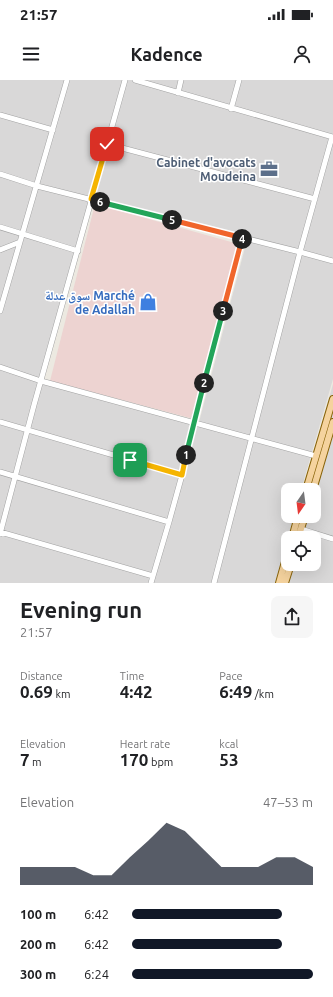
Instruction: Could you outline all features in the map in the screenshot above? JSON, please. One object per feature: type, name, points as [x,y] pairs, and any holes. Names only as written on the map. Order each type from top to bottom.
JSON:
[{"type":"main road","points":[[308,483],[333,399]]},
{"type":"main road","points":[[315,483],[333,422]]},
{"type":"main road","points":[[301,529],[303,523]]},
{"type":"main road","points":[[279,583],[282,571]]},
{"type":"main road","points":[[285,583],[289,571]]},
{"type":"street","points":[[0,311],[67,80]]},
{"type":"street","points":[[125,80],[27,430],[0,533],[153,576]]},
{"type":"street","points":[[136,80],[231,109],[333,137],[300,252],[214,583]]},
{"type":"street","points":[[178,93],[182,80]]},
{"type":"street","points":[[231,109],[239,80]]},
{"type":"street","points":[[0,115],[53,130]]},
{"type":"street","points":[[107,144],[315,199]]},
{"type":"street","points":[[0,174],[37,186],[333,261]]},
{"type":"street","points":[[0,227],[78,251]]},
{"type":"street","points":[[151,583],[182,475],[193,422],[243,238]]},
{"type":"street","points":[[0,250],[20,242]]},
{"type":"street","points":[[0,367],[41,380],[316,456]]},
{"type":"street","points":[[0,422],[182,475]]},
{"type":"street","points":[[0,472],[169,522]]},
{"type":"street","points":[[301,529],[333,539]]},
{"type":"shaded area","points":[[0,80],[333,80],[333,379],[303,483],[281,483],[281,523],[292,523],[290,531],[281,531],[281,564],[276,583],[0,583]],"holes":[[[92,197],[247,240],[198,426],[42,381]]]},
{"type":"shaded area","name":"سوق عدلة Marché de Adallah","points":[[95,204],[242,245],[194,419],[50,381]]},
{"type":"shaded area","points":[[333,384],[333,583],[277,583],[281,569],[281,571],[321,571],[321,531],[292,531],[294,523],[321,523],[321,483],[305,483]]},
{"type":"place","name":"Cabinet d'avocats Moudeina","points":[[269,169]]},
{"type":"place","name":"سوق عدلة Marché de Adallah","points":[[148,302]]},
{"type":"route","points":[[107,144],[91,199],[243,238],[193,422],[182,475],[130,460]]}]
